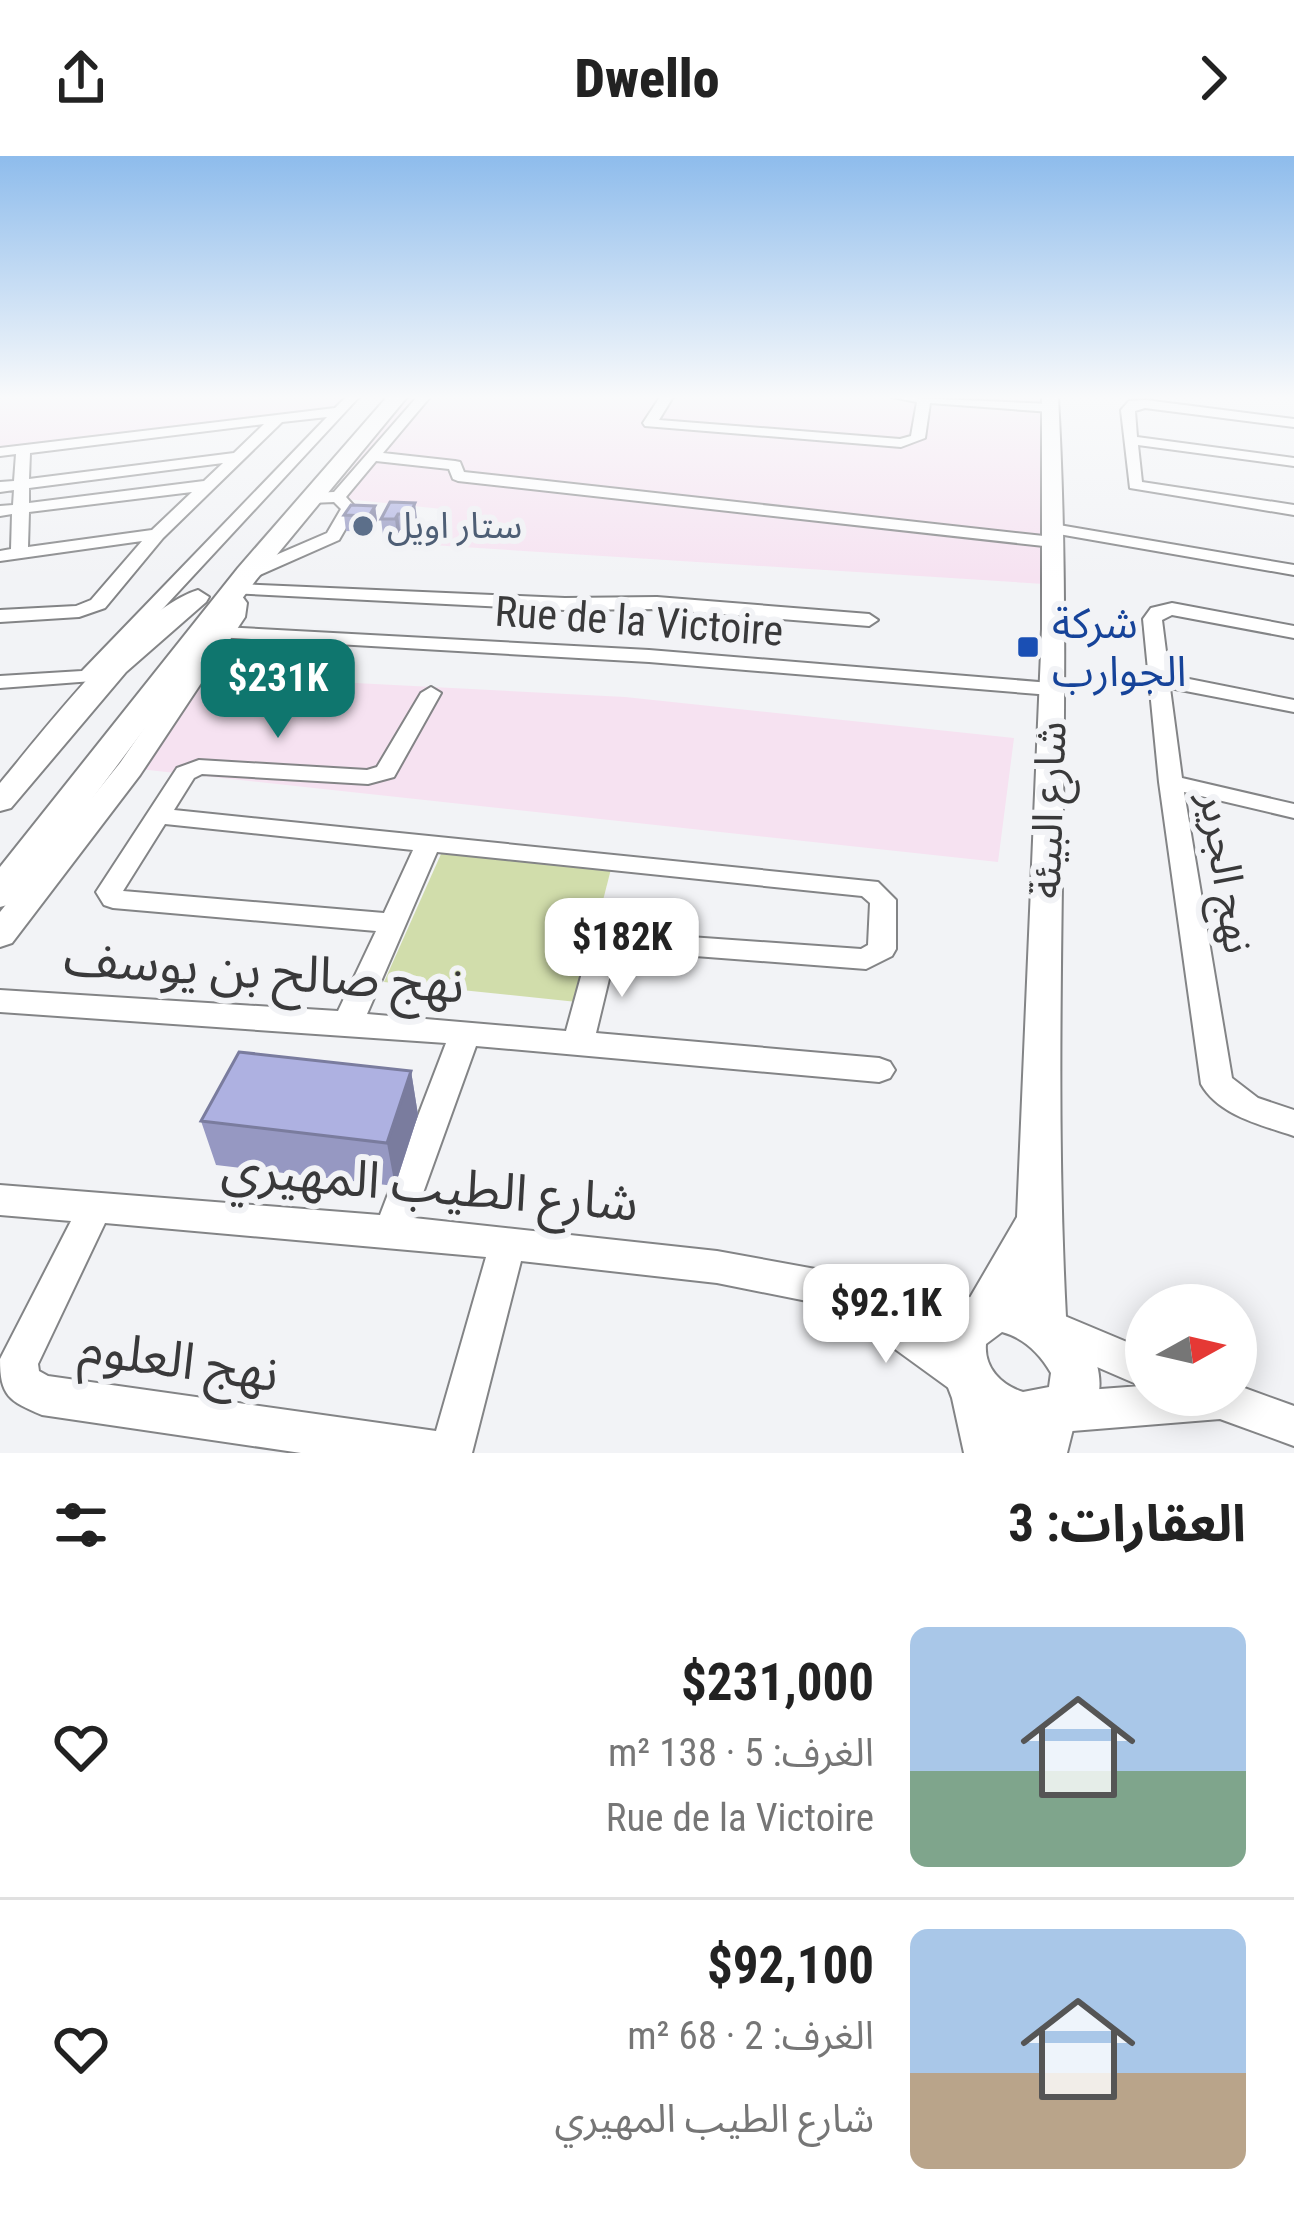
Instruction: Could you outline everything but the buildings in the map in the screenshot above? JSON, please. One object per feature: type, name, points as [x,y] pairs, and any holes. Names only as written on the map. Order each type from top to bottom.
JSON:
[{"type":"highway","points":[[0,853],[114,690],[323,458]]},
{"type":"highway","points":[[0,894],[114,690],[238,587],[346,458]]},
{"type":"main road","name":"شارع البيئة","points":[[1049,1426],[1069,1400],[1075,1382],[1073,1363],[1045,1325],[1036,1222],[1051,689],[1052,458]]},
{"type":"main road","points":[[0,935],[130,769],[232,617],[238,587]]},
{"type":"main road","points":[[0,802],[114,690]]},
{"type":"main road","name":"شارع البيئة","points":[[990,1453],[960,1345],[964,1331],[983,1315],[1036,1222]]},
{"type":"main road","points":[[983,1315],[1017,1312],[1045,1325]]},
{"type":"main road","points":[[971,1383],[1006,1413],[1049,1426]]},
{"type":"street","points":[[22,458],[22,508],[10,554],[157,534]]},
{"type":"street","points":[[0,487],[233,458]]},
{"type":"street","points":[[0,616],[79,611],[98,604],[157,534],[236,458]]},
{"type":"street","points":[[0,682],[114,690],[182,573],[295,458]]},
{"type":"street","points":[[311,498],[338,496],[376,458],[451,464],[458,467],[458,476],[1053,535],[1294,570]]},
{"type":"street","points":[[1131,458],[1135,485],[1294,510]]},
{"type":"street","points":[[1260,458],[1294,462]]},
{"type":"street","points":[[0,512],[210,485]]},
{"type":"street","points":[[238,587],[333,536],[350,509],[338,496]]},
{"type":"street","points":[[238,587],[565,604],[657,603],[868,620]]},
{"type":"street","name":"نهج الجرير","points":[[1294,632],[1180,610],[1154,614],[1157,679],[1217,1084],[1247,1107],[1294,1123]]},
{"type":"street","name":"Rue de la Victoire","points":[[222,633],[649,656],[1051,689]]},
{"type":"street","points":[[1157,679],[1294,706]]},
{"type":"street","points":[[393,923],[113,899],[111,887],[185,773],[199,767],[368,777],[386,772],[431,693]]},
{"type":"street","points":[[1171,782],[1294,811]]},
{"type":"street","points":[[158,816],[869,888],[883,900],[882,949],[866,958],[605,940],[578,1043]]},
{"type":"street","points":[[348,1022],[429,842]]},
{"type":"street","name":"نهج صالح بن يوسف","points":[[0,1001],[348,1022],[879,1070]]},
{"type":"street","points":[[392,1231],[465,1033]]},
{"type":"street","name":"شارع الطيب المهيري","points":[[0,1200],[392,1231],[717,1267],[983,1315]]},
{"type":"street","name":"نهج العلوم","points":[[94,1210],[18,1363],[20,1382],[42,1395],[442,1453]]},
{"type":"street","points":[[451,1453],[507,1245]]},
{"type":"street","name":"شارع الطيب المهيري","points":[[848,1293],[971,1383]]},
{"type":"street","points":[[1045,1325],[1125,1360]]},
{"type":"street","points":[[1049,1426],[1125,1413]]},
{"type":"street","points":[[1257,1413],[1294,1426]]},
{"type":"shaded area","points":[[360,458],[1057,458],[1060,585],[415,544],[451,510],[328,497]]},
{"type":"shaded area","points":[[201,675],[625,697],[1014,738],[998,862],[139,769]]},
{"type":"green space","points":[[441,854],[611,869],[577,1002],[384,982]]},
{"type":"place","name":"ستار اويل","points":[[363,526]]},
{"type":"place","name":"شركة الجوارب","points":[[1028,647]]}]
